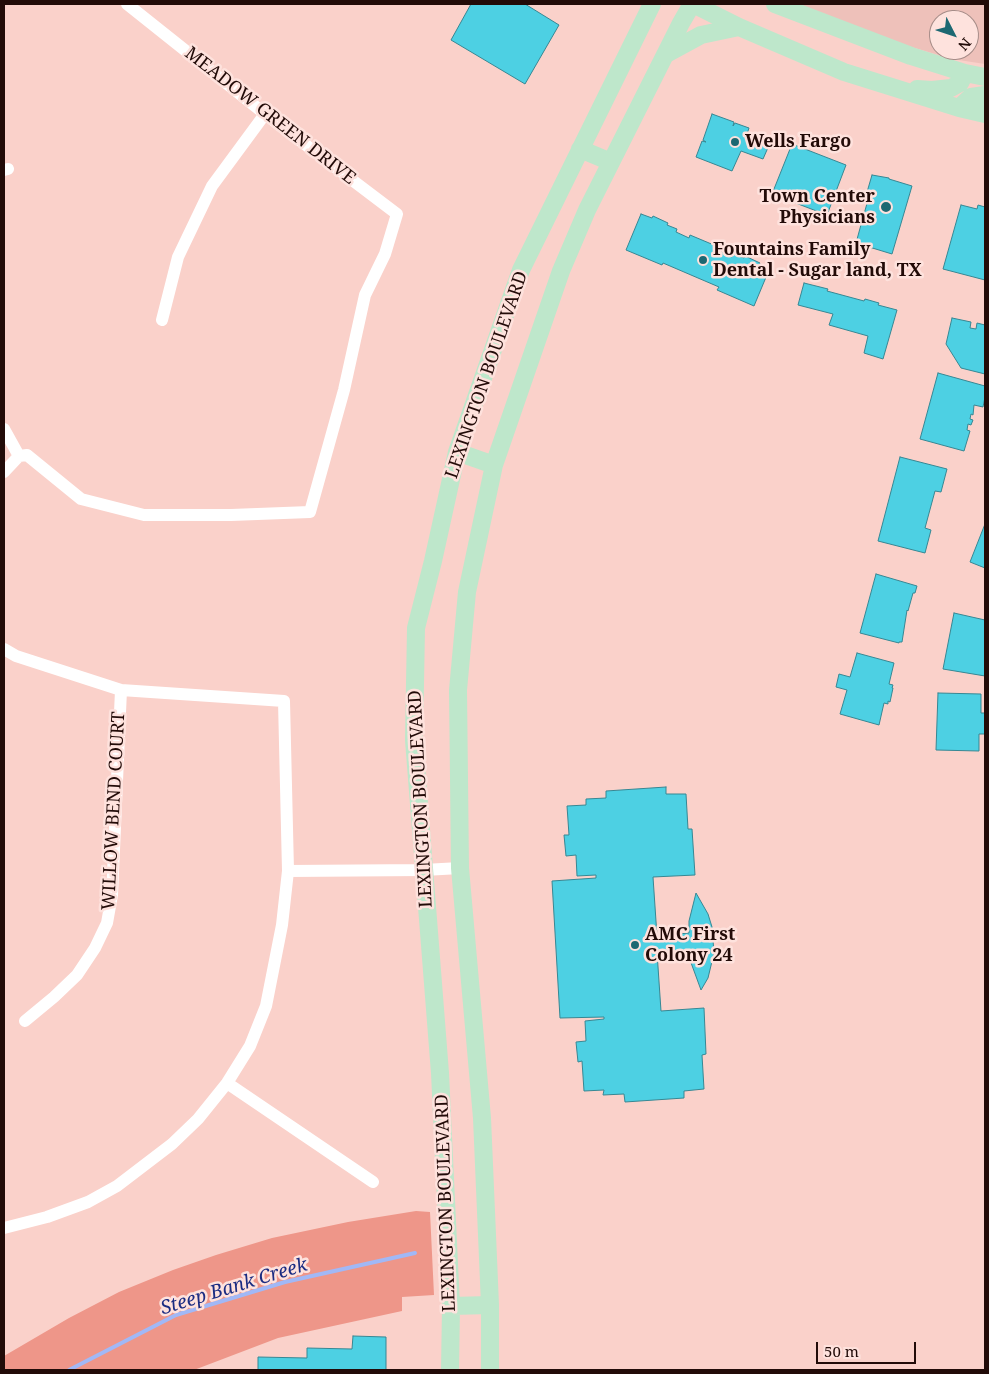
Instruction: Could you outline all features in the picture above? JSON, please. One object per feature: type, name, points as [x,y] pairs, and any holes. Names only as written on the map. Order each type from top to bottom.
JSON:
[{"type":"main road","name":"LEXINGTON BOULEVARD","points":[[450,1370],[451,1306],[440,1074],[414,740],[416,628],[457,452],[521,270],[652,4]]},
{"type":"main road","name":"LEXINGTON BOULEVARD","points":[[490,1370],[490,1305],[482,1118],[460,868],[458,690],[467,592],[494,465],[561,271],[587,210],[693,4]]},
{"type":"main road","points":[[693,4],[740,27],[844,72],[959,108],[985,114]]},
{"type":"main road","points":[[775,4],[911,56],[965,73],[985,77]]},
{"type":"main road","points":[[666,54],[701,35],[740,27]]},
{"type":"main road","points":[[884,85],[932,90],[951,88],[960,83],[965,73]]},
{"type":"main road","points":[[959,108],[970,98],[985,95]]},
{"type":"main road","points":[[580,149],[611,162]]},
{"type":"main road","points":[[457,452],[494,465]]},
{"type":"main road","points":[[451,1306],[490,1305]]},
{"type":"street","name":"MEADOW GREEN DRIVE","points":[[18,456],[27,454],[81,500],[144,515],[231,515],[310,512],[344,390],[364,296],[385,254],[396,214],[265,114],[127,4]]},
{"type":"street","points":[[162,320],[178,257],[212,186],[265,114]]},
{"type":"street","points":[[4,430],[18,456],[4,472]]},
{"type":"street","points":[[4,649],[16,656],[121,690],[284,701],[288,871],[282,925],[266,1006],[250,1046],[227,1083],[198,1119],[172,1144],[117,1186],[88,1202],[47,1217],[4,1228]]},
{"type":"street","name":"WILLOW BEND COURT","points":[[25,1021],[54,998],[76,975],[96,948],[107,923],[112,895],[121,690]]},
{"type":"street","points":[[288,871],[460,868]]},
{"type":"street","points":[[227,1083],[373,1182]]},
{"type":"shaded area","points":[[797,4],[985,4],[985,64],[959,60],[979,60],[979,10],[929,10],[929,52],[861,32]]},
{"type":"shaded area","points":[[416,1211],[430,1212],[434,1295],[402,1297],[402,1311],[278,1338],[194,1370],[4,1370],[4,1356],[69,1318],[119,1292],[173,1270],[272,1238],[348,1222]]},
{"type":"building","points":[[471,4],[525,4],[559,25],[525,84],[451,40]]},
{"type":"building","name":"Wells Fargo","points":[[712,114],[734,122],[733,126],[735,123],[749,128],[747,134],[770,143],[763,159],[741,151],[732,171],[696,157],[702,141],[706,142],[703,140]]},
{"type":"building","points":[[792,144],[846,165],[827,215],[772,194]]},
{"type":"building","name":"Town Center Physicians","points":[[872,175],[889,178],[912,186],[892,254],[856,243],[861,219],[868,200],[865,199]]},
{"type":"building","points":[[961,205],[977,209],[978,205],[985,207],[985,280],[943,269]]},
{"type":"building","name":"Fountains Family Dental - Sugar land, TX","points":[[641,214],[652,218],[653,216],[668,223],[667,225],[677,229],[676,232],[689,238],[690,235],[721,248],[720,251],[732,257],[734,254],[744,258],[745,256],[760,263],[759,265],[769,270],[754,306],[717,290],[719,287],[663,263],[662,265],[626,250]]},
{"type":"building","points":[[804,283],[864,301],[865,299],[879,303],[878,305],[897,310],[883,359],[864,353],[868,336],[829,325],[833,314],[798,305]]},
{"type":"building","points":[[952,318],[971,322],[970,328],[976,329],[977,323],[985,325],[985,374],[961,368],[946,344]]},
{"type":"building","points":[[938,373],[985,386],[983,407],[974,405],[973,415],[971,414],[970,419],[973,420],[971,425],[968,424],[967,430],[970,431],[964,451],[920,439]]},
{"type":"building","points":[[900,457],[947,469],[941,492],[935,491],[925,528],[931,530],[925,553],[878,541]]},
{"type":"building","points":[[985,524],[985,568],[970,562]]},
{"type":"building","points":[[876,574],[917,586],[907,610],[902,642],[899,643],[860,633]]},
{"type":"building","points":[[954,613],[985,620],[985,676],[943,669]]},
{"type":"building","points":[[857,653],[894,663],[889,684],[893,685],[890,702],[888,701],[888,704],[884,703],[879,725],[840,714],[847,690],[836,687],[839,674],[850,677]]},
{"type":"building","points":[[938,693],[981,694],[981,713],[985,713],[985,734],[979,734],[979,751],[936,750]]},
{"type":"building","name":"AMC First Colony 24","points":[[666,787],[666,794],[686,794],[688,829],[692,829],[695,875],[653,877],[657,936],[689,933],[689,921],[696,893],[708,914],[712,927],[714,953],[708,978],[701,990],[690,960],[689,950],[657,952],[661,1011],[704,1008],[706,1054],[702,1055],[704,1089],[684,1091],[684,1098],[625,1102],[624,1094],[603,1095],[604,1090],[584,1091],[582,1061],[578,1062],[576,1042],[586,1041],[585,1021],[604,1019],[604,1017],[560,1018],[552,881],[596,878],[596,875],[577,876],[576,855],[566,856],[564,835],[569,835],[567,806],[586,805],[586,799],[606,798],[606,791]]},
{"type":"building","points":[[353,1336],[386,1337],[386,1370],[258,1370],[258,1357],[307,1358],[307,1348],[352,1349]]},
{"type":"waterway","name":"Steep Bank Creek","points":[[69,1370],[176,1315],[285,1282],[415,1253]]},
{"type":"place","name":"Wells Fargo","points":[[735,142]]},
{"type":"place","name":"Town Center Physicians","points":[[886,207]]},
{"type":"place","name":"Fountains Family Dental - Sugar land, TX","points":[[703,260]]},
{"type":"place","name":"AMC First Colony 24","points":[[635,945]]}]
